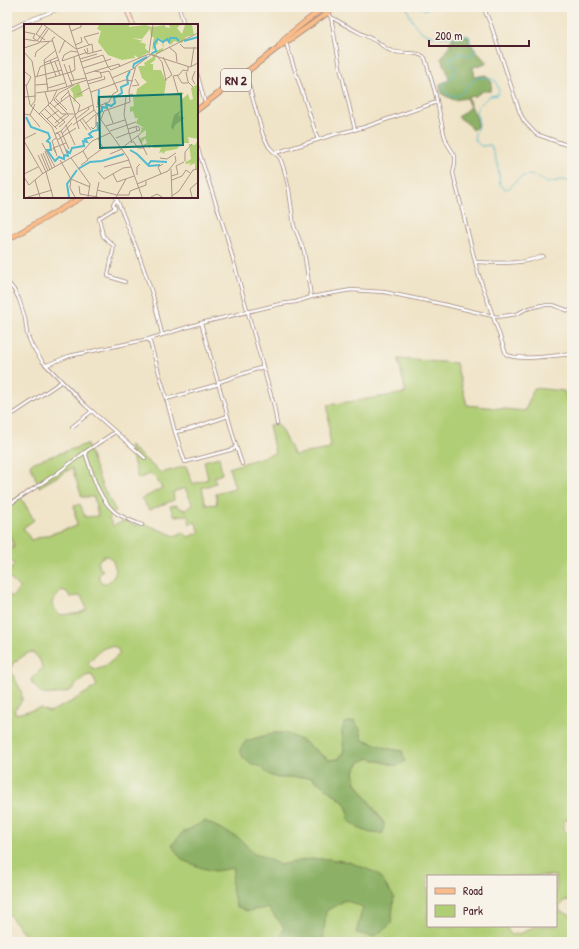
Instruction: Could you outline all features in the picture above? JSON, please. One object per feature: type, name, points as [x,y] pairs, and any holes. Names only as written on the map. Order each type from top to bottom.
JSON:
[{"type":"main road","name":"RN 2","points":[[275,50],[286,37],[324,7]]},
{"type":"main road","name":"RN 2","points":[[198,109],[275,50],[336,7]]},
{"type":"main road","points":[[7,240],[80,198]]},
{"type":"street","points":[[7,31],[27,21],[64,7]]},
{"type":"street","points":[[126,7],[134,24]]},
{"type":"street","points":[[179,7],[184,24]]},
{"type":"street","points":[[482,7],[491,25],[524,121],[536,134],[572,147]]},
{"type":"street","points":[[327,13],[331,17],[393,52],[422,54],[425,58],[444,134],[447,143],[455,156],[453,173],[476,262],[492,315],[506,354],[508,356],[522,358],[572,354]]},
{"type":"street","points":[[331,17],[340,66],[355,130]]},
{"type":"street","points":[[286,43],[318,140]]},
{"type":"street","points":[[243,75],[249,86],[263,135],[269,147],[280,158],[284,169],[289,190],[294,226],[304,251],[311,297]]},
{"type":"street","points":[[198,77],[205,103]]},
{"type":"street","points":[[275,153],[355,130],[437,102]]},
{"type":"street","points":[[198,149],[226,234],[278,424]]},
{"type":"street","points":[[116,198],[113,204],[115,208],[100,218],[103,236],[114,246],[108,276],[125,282]]},
{"type":"street","points":[[116,198],[138,252],[153,296],[162,334]]},
{"type":"street","points":[[476,262],[523,262],[543,256]]},
{"type":"street","points":[[7,281],[19,299],[25,318],[27,334],[32,346],[42,361],[92,412],[145,458]]},
{"type":"street","points":[[47,365],[69,356],[149,339],[201,323],[280,304],[296,302],[311,297],[351,290],[384,292],[498,317],[517,314],[526,309],[542,305],[553,305],[572,312]]},
{"type":"street","points":[[201,323],[242,464]]},
{"type":"street","points":[[149,339],[185,462],[234,449],[236,445]]},
{"type":"street","points":[[166,399],[219,383],[263,367]]},
{"type":"street","points":[[7,418],[61,382]]},
{"type":"street","points":[[72,427],[92,412]]},
{"type":"street","points":[[175,432],[190,429],[228,416]]},
{"type":"street","points":[[7,506],[56,474],[84,452],[114,432]]},
{"type":"street","points":[[84,452],[96,485],[102,496],[116,512],[142,525]]},
{"type":"green space","points":[[466,35],[471,45],[487,63],[473,67],[475,77],[486,75],[492,83],[491,91],[483,91],[475,96],[468,97],[478,123],[477,127],[472,130],[467,123],[458,117],[470,107],[466,98],[454,100],[442,94],[440,86],[440,84],[449,80],[446,68],[441,59],[450,45],[449,43],[454,37]]},
{"type":"green space","points":[[398,359],[456,363],[467,405],[525,411],[534,388],[564,391],[572,416],[572,753],[567,755],[572,766],[572,817],[564,821],[564,829],[572,837],[572,902],[569,900],[563,901],[559,908],[561,912],[572,915],[572,942],[559,942],[555,937],[534,940],[532,942],[30,942],[7,912],[7,593],[12,597],[20,588],[7,576],[14,564],[7,557],[7,550],[14,547],[7,528],[7,504],[20,496],[34,520],[23,528],[31,540],[77,526],[74,506],[80,504],[85,517],[98,516],[94,497],[82,497],[72,468],[39,487],[30,464],[87,444],[102,486],[116,511],[109,518],[113,526],[124,521],[136,525],[143,523],[175,536],[183,532],[188,537],[200,532],[195,522],[190,524],[188,515],[174,516],[170,506],[176,505],[184,510],[193,505],[185,488],[173,492],[174,500],[149,510],[142,499],[162,488],[155,477],[149,474],[138,479],[129,445],[161,473],[186,466],[193,484],[208,479],[204,461],[219,457],[222,474],[214,477],[216,483],[202,488],[206,505],[217,504],[216,493],[235,488],[229,468],[275,453],[269,425],[278,424],[294,455],[330,449],[328,405],[406,393]],"holes":[[[105,556],[110,557],[116,571],[111,580],[107,583],[102,583],[99,579],[99,574],[103,570],[99,567],[98,562]],[[62,590],[67,592],[70,597],[81,596],[87,609],[77,613],[59,615],[52,602]],[[112,646],[117,648],[120,654],[104,667],[99,669],[91,667],[88,663],[98,652]],[[32,652],[39,659],[42,668],[31,679],[32,683],[42,694],[57,694],[71,690],[85,676],[88,675],[92,675],[97,686],[71,702],[49,712],[40,708],[16,714],[14,710],[21,702],[22,697],[19,686],[13,676],[11,667],[25,655]],[[360,729],[362,739],[389,749],[402,751],[397,766],[369,758],[360,762],[354,771],[356,783],[384,823],[348,810],[343,801],[311,777],[278,778],[268,774],[261,767],[246,741],[275,733],[303,741],[329,760],[339,759],[344,751],[342,732]]]},
{"type":"green space","points":[[354,721],[360,729],[362,739],[389,749],[402,751],[405,761],[397,766],[369,758],[360,762],[354,771],[356,783],[384,823],[383,833],[368,832],[360,829],[348,820],[348,810],[343,801],[311,777],[278,778],[268,774],[261,767],[252,764],[243,758],[240,749],[246,741],[275,733],[285,733],[303,741],[329,760],[339,759],[344,751],[342,732],[344,723]]},
{"type":"green space","points":[[205,821],[239,838],[254,854],[262,856],[280,865],[309,859],[329,859],[349,862],[377,873],[394,897],[391,924],[374,937],[356,933],[363,907],[345,900],[326,911],[323,942],[279,942],[284,927],[268,908],[247,911],[236,906],[231,884],[234,868],[215,871],[202,868],[182,860],[172,845],[182,833]]},
{"type":"waterway","points":[[407,7],[410,17],[418,29],[425,34],[436,37],[457,37],[467,35],[470,37],[470,43],[476,49],[475,52],[469,56],[459,53],[454,58],[450,58],[450,62],[456,68],[456,71],[450,80],[442,87],[448,95],[457,96],[462,94],[473,80],[479,78],[490,78],[496,81],[499,91],[497,95],[489,96],[478,107],[476,112],[478,124],[475,138],[481,146],[491,145],[498,167],[500,184],[504,189],[510,188],[519,179],[527,175],[537,177],[547,183],[561,180],[570,181],[572,184]]},
{"type":"waterway","points":[[421,7],[425,10],[430,7]]}]
